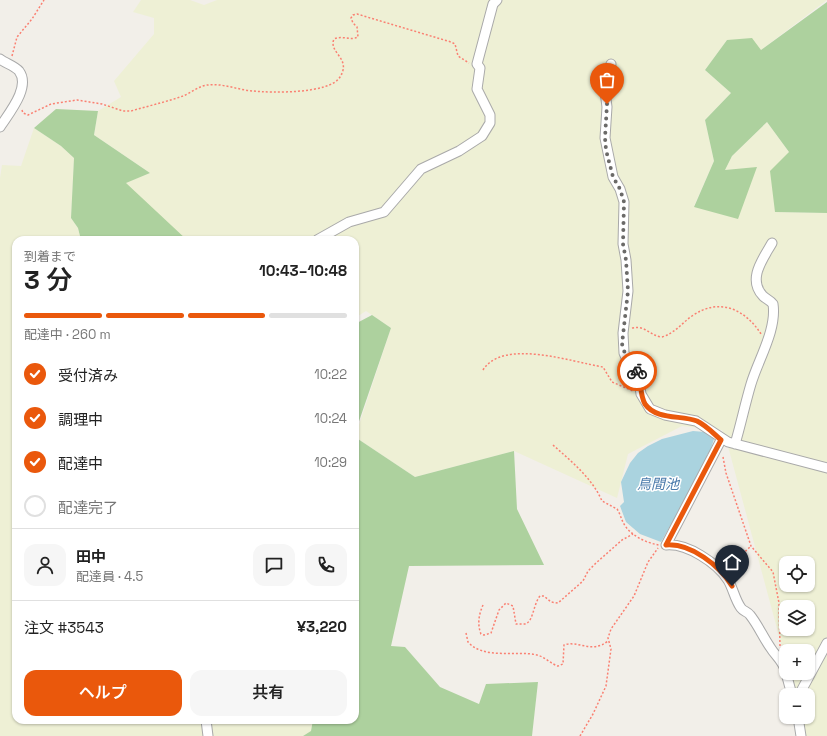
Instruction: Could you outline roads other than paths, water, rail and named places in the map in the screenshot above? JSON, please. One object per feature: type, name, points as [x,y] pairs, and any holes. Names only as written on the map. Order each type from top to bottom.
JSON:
[{"type":"street","points":[[324,236],[349,222],[384,212],[421,169],[459,151],[482,136],[490,123],[490,115],[477,89],[480,68],[477,64],[493,4],[497,0]]},
{"type":"street","points":[[0,59],[17,69],[21,75],[19,99],[0,127]]},
{"type":"street","points":[[611,64],[607,74],[605,91],[607,107],[605,138],[613,177],[620,189],[624,202],[623,244],[626,260],[628,291],[622,332],[624,353],[631,366],[638,373],[642,398],[647,406],[654,411],[696,421],[708,428],[722,440],[827,468]]},
{"type":"street","points":[[735,444],[751,386],[766,345],[774,309],[773,304],[760,292],[757,269],[772,243]]},
{"type":"street","points":[[722,440],[663,545],[674,544],[690,550],[705,558],[722,573],[732,586],[741,608],[752,617],[771,648],[779,657]]},
{"type":"street","points":[[803,688],[827,643]]},
{"type":"street","points":[[206,724],[208,736]]},
{"type":"street","points":[[799,724],[802,736]]},
{"type":"water","name":"鳥間池","points":[[693,431],[705,432],[714,439],[709,455],[707,454],[707,461],[661,542],[640,534],[626,522],[620,506],[624,502],[621,482],[630,463],[638,453],[648,446],[662,439]]}]
